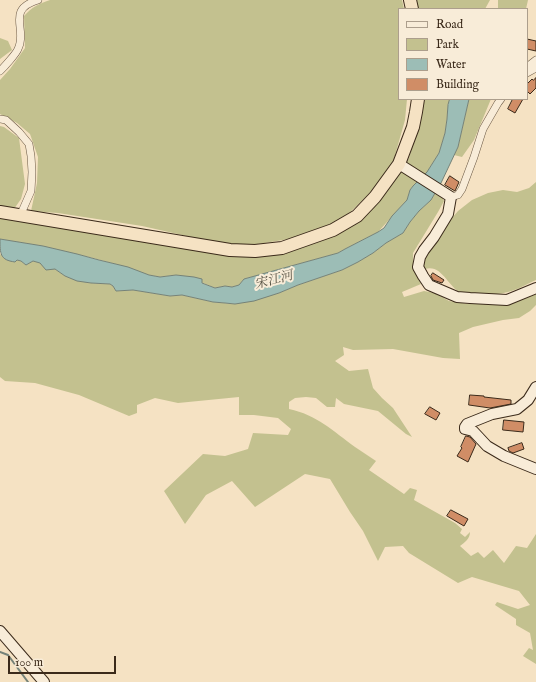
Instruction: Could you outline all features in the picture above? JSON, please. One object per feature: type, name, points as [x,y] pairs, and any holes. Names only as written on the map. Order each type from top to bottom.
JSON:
[{"type":"highway","points":[[0,212],[230,250],[255,251],[282,248],[333,230],[357,216],[376,197],[399,164],[413,127],[418,100]]},
{"type":"street","points":[[0,71],[18,49],[21,30],[19,16],[21,11],[32,2],[38,0]]},
{"type":"street","points":[[528,66],[536,60]]},
{"type":"street","points":[[399,164],[451,197],[458,195],[462,189],[483,130],[500,100]]},
{"type":"street","points":[[0,119],[6,120],[29,144],[32,172],[31,191],[20,216]]},
{"type":"street","points":[[451,197],[448,214],[420,257],[418,267],[429,285],[457,297],[495,300],[507,300],[536,288]]},
{"type":"street","points":[[536,387],[528,400],[517,409],[492,414],[467,424],[465,427],[466,429],[473,431],[487,446],[499,454],[536,469]]},
{"type":"street","points":[[0,631],[44,682]]},
{"type":"green space","points":[[50,0],[402,0],[404,8],[398,8],[398,100],[407,100],[405,120],[392,166],[369,194],[342,220],[289,239],[258,244],[227,245],[142,226],[58,213],[31,211],[37,183],[38,157],[30,134],[17,123],[0,114],[0,80],[25,48],[24,16],[30,10]]},
{"type":"green space","points":[[413,0],[490,0],[486,8],[414,8]]},
{"type":"green space","points":[[498,0],[528,0],[526,8],[498,8]]},
{"type":"green space","points":[[0,38],[8,41],[12,50],[0,59]]},
{"type":"green space","points":[[425,100],[450,100],[445,133],[439,153],[427,172],[410,190],[407,200],[378,232],[338,253],[244,279],[239,285],[232,287],[225,286],[215,288],[201,282],[202,280],[176,275],[160,277],[149,275],[112,263],[75,254],[0,239],[0,217],[199,248],[294,248],[382,197],[401,172],[409,158]]},
{"type":"green space","points":[[469,100],[491,100],[474,140],[462,157],[454,155],[458,147]]},
{"type":"green space","points":[[0,126],[4,127],[19,138],[25,184],[21,199],[14,209],[0,206]]},
{"type":"green space","points":[[536,182],[536,280],[515,290],[504,293],[471,295],[461,293],[456,290],[436,270],[431,268],[425,269],[422,263],[424,258],[447,224],[458,211],[472,200],[488,193],[503,190],[517,192],[529,188]]},
{"type":"green space","points":[[436,192],[441,195],[444,201],[413,253],[413,263],[421,284],[402,292],[404,297],[424,291],[435,293],[449,301],[468,304],[491,304],[536,292],[536,305],[519,318],[473,327],[459,333],[460,359],[443,358],[393,349],[353,350],[343,347],[344,355],[335,361],[349,371],[368,369],[373,388],[393,408],[412,437],[406,434],[378,411],[344,404],[336,398],[335,407],[327,407],[316,398],[295,398],[289,402],[289,409],[308,415],[324,424],[376,461],[369,470],[404,494],[410,488],[417,490],[414,500],[455,523],[462,529],[460,533],[465,537],[470,532],[468,539],[460,546],[471,556],[478,552],[484,558],[493,550],[504,563],[516,546],[527,548],[536,534],[536,664],[523,656],[529,648],[533,650],[530,633],[516,625],[516,619],[495,605],[497,602],[518,609],[530,605],[519,591],[472,577],[458,583],[409,553],[403,546],[385,547],[378,561],[363,531],[330,479],[305,474],[255,507],[232,481],[206,495],[185,524],[164,491],[203,454],[225,456],[248,449],[253,433],[288,435],[291,429],[278,418],[239,415],[239,397],[178,403],[155,398],[137,405],[137,413],[129,416],[79,395],[35,383],[5,381],[0,377],[0,254],[15,262],[17,260],[21,261],[26,265],[33,261],[41,263],[46,269],[55,269],[65,276],[91,283],[110,284],[116,291],[133,290],[170,296],[182,295],[213,302],[235,304],[279,293],[342,270],[358,262],[403,233],[410,222],[431,200]]},
{"type":"water","name":"宋江河","points":[[450,100],[469,100],[458,147],[431,200],[419,211],[403,233],[373,253],[342,270],[279,293],[254,301],[235,304],[213,302],[182,295],[170,296],[133,290],[116,291],[110,284],[77,281],[65,276],[55,269],[46,270],[40,263],[33,261],[26,265],[17,260],[15,262],[6,260],[0,249],[0,239],[43,246],[77,254],[128,267],[149,275],[160,277],[176,275],[194,277],[202,279],[202,283],[215,288],[239,285],[244,279],[338,253],[384,228],[392,216],[407,200],[410,190],[427,172],[439,153],[445,133]]},
{"type":"building","points":[[528,39],[536,41],[536,51],[528,49]]},
{"type":"building","points":[[536,78],[536,88],[530,94],[528,92],[528,83],[532,79],[533,80]]},
{"type":"building","points":[[512,100],[522,100],[515,113],[508,109]]},
{"type":"building","points":[[450,176],[459,182],[455,191],[445,185]]},
{"type":"building","points":[[433,273],[444,280],[442,283],[433,280],[431,276]]},
{"type":"building","points":[[470,395],[511,400],[511,404],[490,408],[469,405]]},
{"type":"building","points":[[430,407],[440,413],[436,420],[425,414]]},
{"type":"building","points":[[504,420],[524,422],[523,432],[503,430]]},
{"type":"building","points":[[466,436],[470,437],[476,444],[468,462],[457,456],[462,448],[461,447]]},
{"type":"building","points":[[522,443],[524,449],[513,453],[509,451],[508,448]]},
{"type":"building","points":[[451,510],[468,519],[464,526],[447,516]]},
{"type":"waterway","points":[[0,652],[8,655],[28,682]]}]
